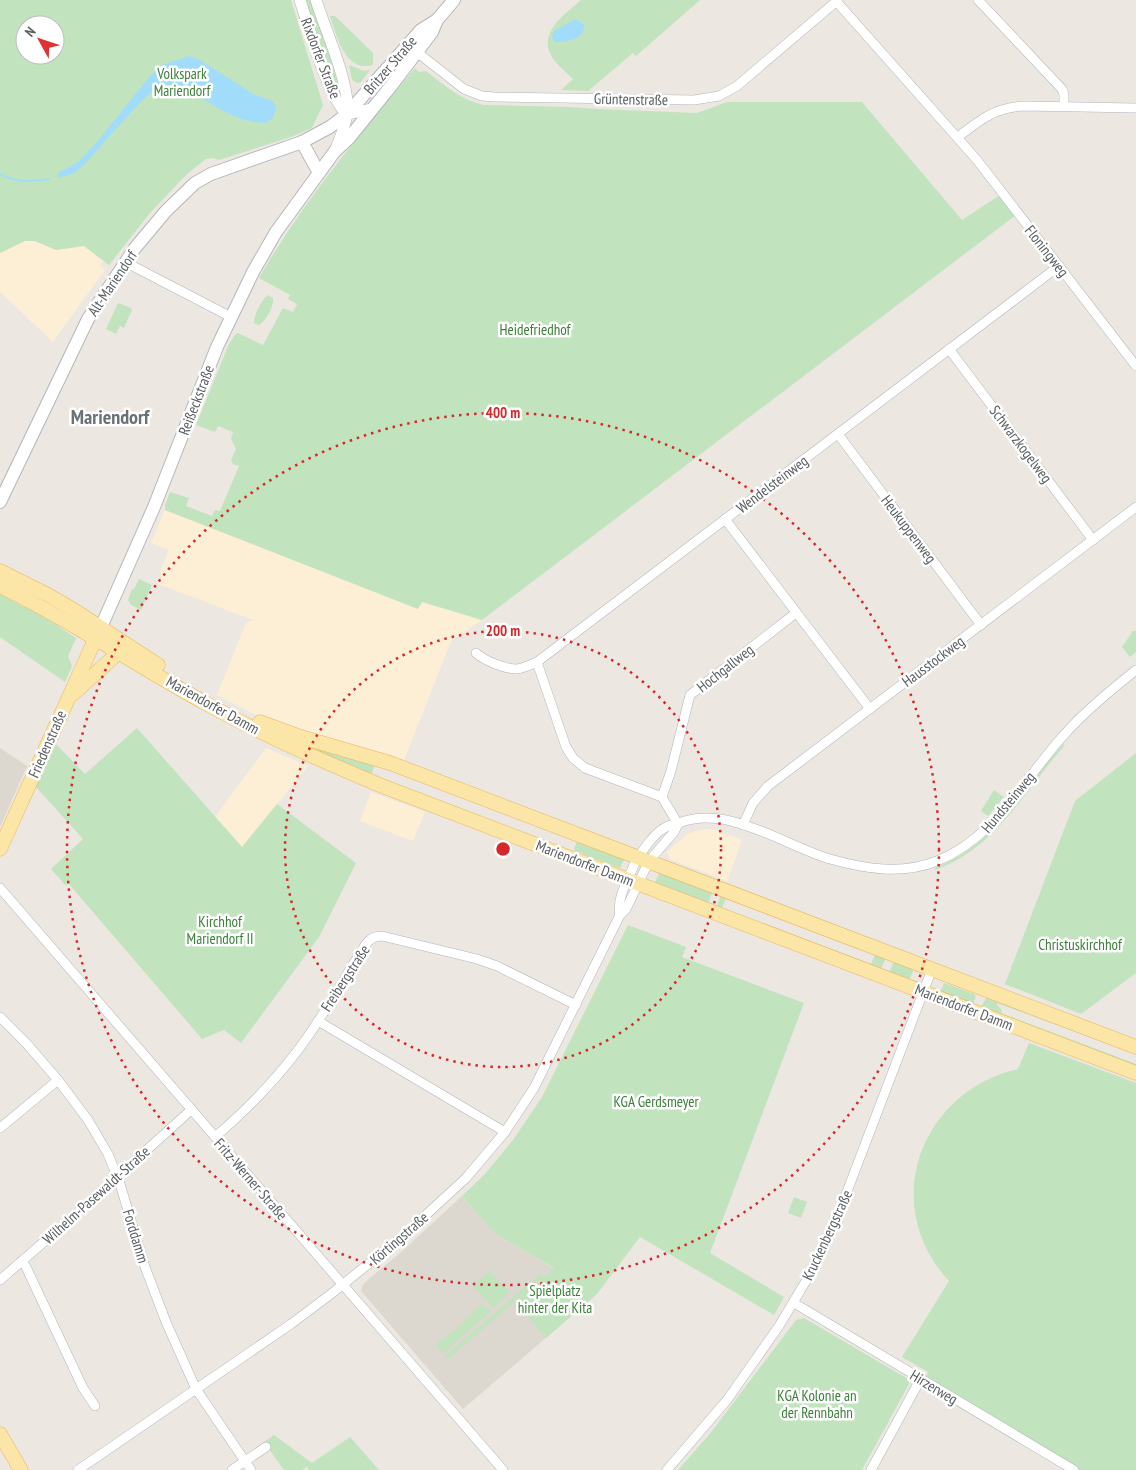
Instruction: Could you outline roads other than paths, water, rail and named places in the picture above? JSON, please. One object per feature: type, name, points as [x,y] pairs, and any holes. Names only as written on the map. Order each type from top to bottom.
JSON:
[{"type":"main road","name":"Britzer Straße","points":[[319,173],[335,151],[349,138],[372,109],[412,49],[421,30],[436,20],[454,0]]},
{"type":"main road","name":"Britzer Straße","points":[[302,142],[324,131],[347,114],[412,49]]},
{"type":"main road","points":[[302,142],[319,173]]},
{"type":"main road","name":"Alt-Mariendorf","points":[[0,502],[88,319],[125,262],[162,216],[195,183],[216,172],[302,142]]},
{"type":"main road","name":"Reißeckstraße","points":[[98,633],[154,508],[204,379],[231,317],[253,272],[276,232],[319,173]]},
{"type":"main road","name":"Mariendorfer Damm","points":[[0,571],[48,595],[98,633],[118,652],[206,703],[325,762],[382,786],[1136,1073]]},
{"type":"main road","name":"Mariendorfer Damm","points":[[0,586],[98,633],[203,693],[264,724],[390,764],[1136,1047]]},
{"type":"main road","name":"Friedenstraße","points":[[0,849],[98,633]]},
{"type":"main road","points":[[67,699],[118,652]]},
{"type":"main road","points":[[0,1434],[21,1470]]},
{"type":"street","name":"Rixdorfer Straße","points":[[300,0],[333,93],[340,107],[347,114]]},
{"type":"street","name":"Rixdorfer Straße","points":[[316,0],[345,88],[347,114],[335,151]]},
{"type":"street","points":[[978,0],[1062,90],[1064,106]]},
{"type":"street","name":"Grüntenstraße","points":[[412,49],[464,89],[482,96],[694,100],[719,96],[737,86],[837,1]]},
{"type":"street","name":"Floningweg","points":[[837,1],[958,137],[1135,361]]},
{"type":"street","points":[[958,137],[981,118],[998,109],[1024,106],[1136,108]]},
{"type":"street","name":"Britzer Straße","points":[[347,114],[372,109]]},
{"type":"street","points":[[125,262],[231,317]]},
{"type":"street","name":"Wendelsteinweg","points":[[476,653],[482,658],[510,668],[522,668],[536,662],[1059,266]]},
{"type":"street","name":"Schwarzkogelweg","points":[[949,349],[1093,540]]},
{"type":"street","name":"Heukuppenweg","points":[[838,434],[981,625]]},
{"type":"street","name":"Hausstockweg","points":[[743,825],[753,803],[763,790],[1136,507]]},
{"type":"street","points":[[725,519],[870,709]]},
{"type":"street","name":"Hochgallweg","points":[[662,797],[671,770],[690,695],[796,613]]},
{"type":"street","points":[[536,662],[566,747],[573,758],[585,768],[662,797],[678,824],[674,832],[643,859],[633,882]]},
{"type":"street","name":"Hundsteinweg","points":[[678,824],[687,820],[707,817],[743,825],[830,859],[876,869],[908,869],[935,862],[959,851],[982,834],[1001,814],[1064,735],[1136,670]]},
{"type":"street","name":"Körtingstraße","points":[[78,1470],[196,1390],[343,1286],[455,1189],[487,1155],[505,1132],[534,1088],[620,915],[618,907],[633,882]]},
{"type":"street","name":"Fritz-Werner-Straße","points":[[0,888],[503,1470]]},
{"type":"street","name":"Freibergstraße","points":[[215,1138],[272,1083],[318,1021],[367,942],[379,936],[477,959],[497,966],[576,1005]]},
{"type":"street","name":"Kruckenbergstraße","points":[[667,1470],[727,1400],[794,1303],[840,1210],[932,969]]},
{"type":"street","name":"Forddamm","points":[[0,1017],[27,1044],[58,1080],[88,1120],[108,1154],[145,1267],[166,1322],[196,1390],[251,1470]]},
{"type":"street","points":[[318,1021],[505,1132]]},
{"type":"street","points":[[0,1128],[58,1080]]},
{"type":"street","name":"Wilhelm-Pasewaldt-Straße","points":[[0,1280],[191,1110]]},
{"type":"street","points":[[22,1261],[83,1388],[95,1406]]},
{"type":"street","name":"Hirzerweg","points":[[794,1303],[912,1373],[920,1380],[1074,1470]]},
{"type":"street","points":[[871,1470],[920,1380]]},
{"type":"street","points":[[232,1470],[266,1446]]},
{"type":"water","points":[[576,19],[584,25],[581,34],[573,40],[554,42],[552,37],[554,31]]},
{"type":"water","points":[[189,56],[200,60],[253,94],[272,101],[276,107],[273,118],[265,123],[239,118],[182,88],[166,84],[162,85],[135,108],[84,165],[74,173],[59,178],[58,173],[78,162],[97,142],[150,76],[162,65]]},
{"type":"waterway","points":[[0,174],[24,181],[49,179]]},
{"type":"district","name":"Mariendorf","points":[[110,417]]},
{"type":"park label","name":"Volkspark Mariendorf","points":[[182,82]]},
{"type":"park label","name":"Heidefriedhof","points":[[535,329]]},
{"type":"park label","name":"Kirchhof Mariendorf II","points":[[220,930]]},
{"type":"park label","name":"Christuskirchhof","points":[[1080,944]]},
{"type":"park label","name":"KGA Gerdsmeyer","points":[[656,1101]]},
{"type":"park label","name":"Spielplatz hinter der Kita","points":[[555,1298]]},
{"type":"park label","name":"KGA Kolonie an der Rennbahn","points":[[817,1404]]}]
